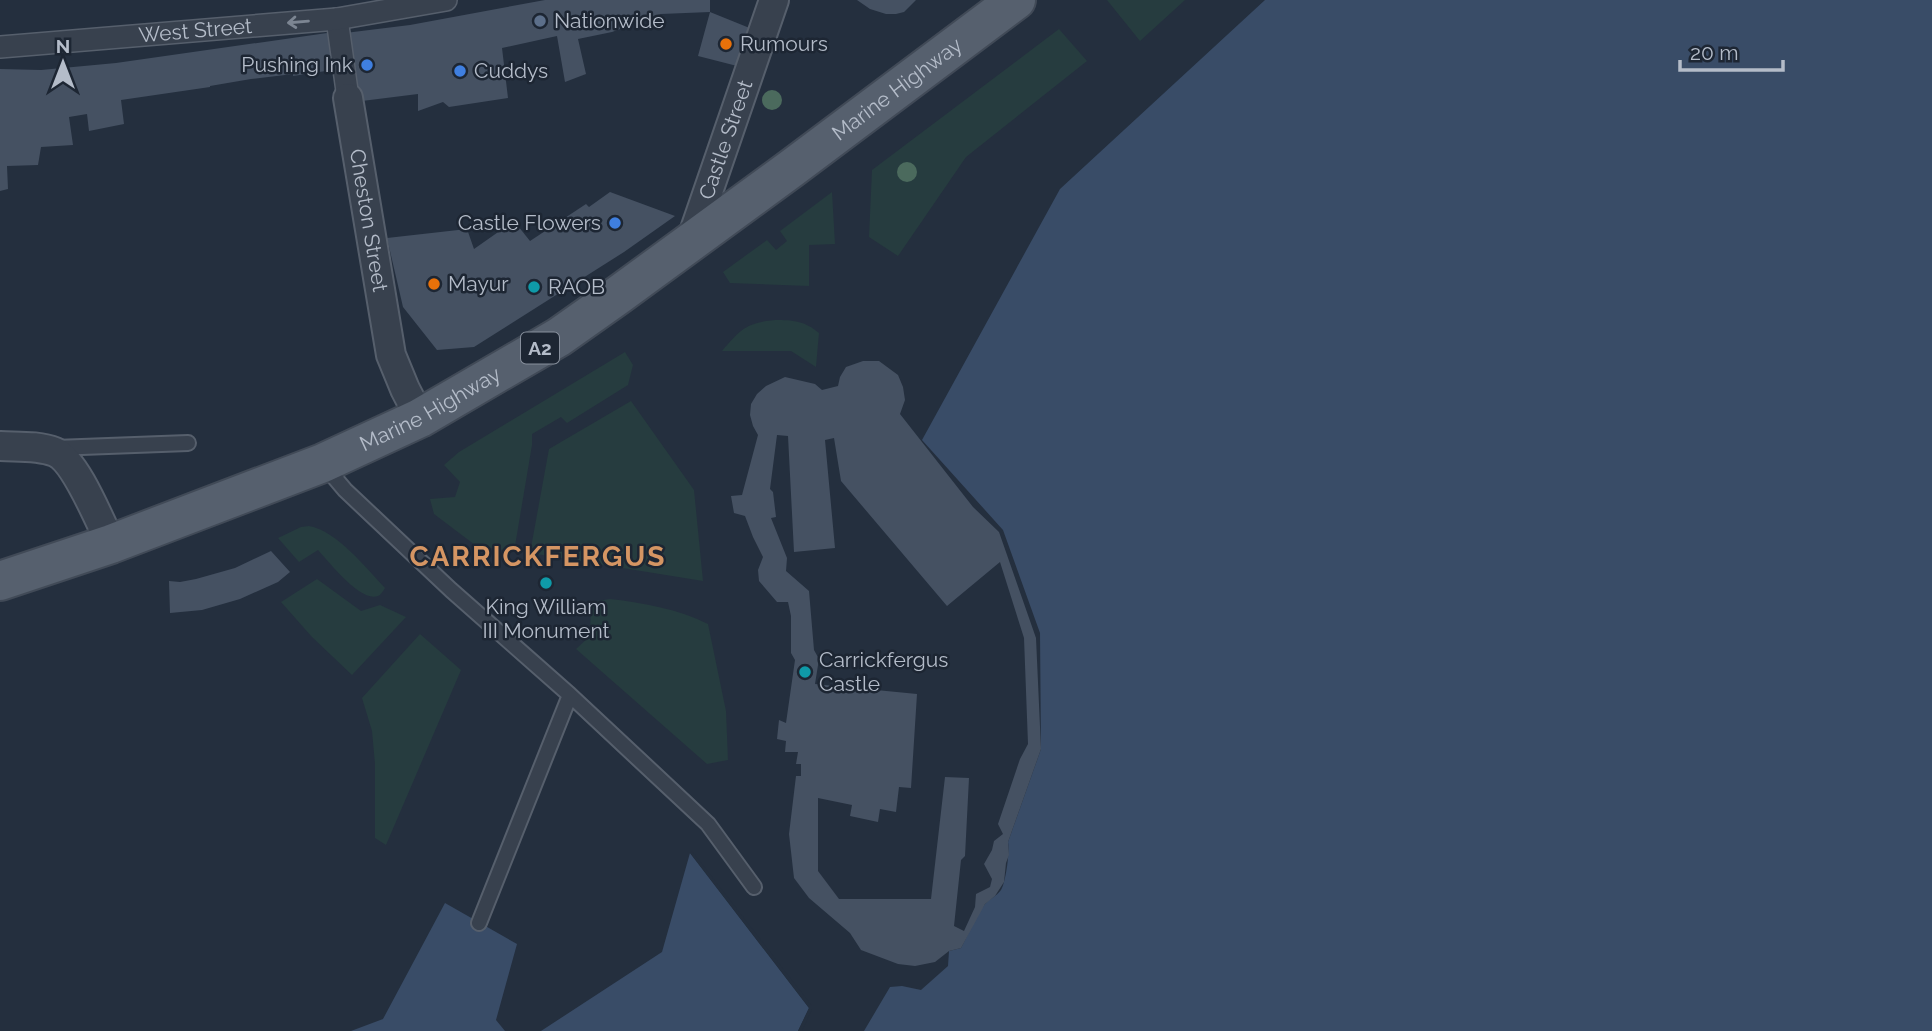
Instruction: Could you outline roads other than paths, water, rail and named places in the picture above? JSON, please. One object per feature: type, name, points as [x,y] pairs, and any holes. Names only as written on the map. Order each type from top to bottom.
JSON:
[{"type":"main road","name":"Marine Highway","points":[[0,581],[111,544],[323,463],[420,418],[559,337],[640,280],[1016,0]]},
{"type":"street","name":"West Street","points":[[0,47],[337,19],[446,0]]},
{"type":"street","name":"Castle Street","points":[[691,242],[774,0]]},
{"type":"street","name":"Cheston Street","points":[[337,19],[391,355],[420,418]]},
{"type":"street","points":[[0,446],[47,449],[63,456],[72,468],[111,544]]},
{"type":"lane","points":[[47,449],[188,443]]},
{"type":"lane","points":[[323,463],[345,490],[442,581],[709,824],[754,887]]},
{"type":"lane","points":[[479,923],[570,695]]},
{"type":"water","points":[[1265,0],[1932,0],[1932,1031],[864,1031],[890,987],[902,986],[921,990],[948,966],[949,951],[961,948],[975,919],[987,902],[1001,890],[1007,866],[1008,842],[1041,749],[1040,633],[1003,530],[922,440],[1060,189]]},
{"type":"water","points":[[690,853],[809,1008],[798,1031],[541,1031],[662,952]]},
{"type":"water","points":[[445,903],[517,944],[496,1020],[505,1031],[351,1031],[383,1019]]},
{"type":"place","name":"Nationwide","points":[[540,21]]},
{"type":"place","name":"Rumours","points":[[726,44]]},
{"type":"place","name":"Pushing Ink","points":[[367,65]]},
{"type":"place","name":"Cuddys","points":[[460,71]]},
{"type":"place","name":"Castle Flowers","points":[[615,223]]},
{"type":"place","name":"Mayur","points":[[434,284]]},
{"type":"place","name":"RAOB","points":[[534,287]]},
{"type":"place","name":"King William III Monument","points":[[546,583]]},
{"type":"place","name":"Carrickfergus Castle","points":[[805,672]]},
{"type":"district","name":"CARRICKFERGUS","points":[[538,556]]}]
